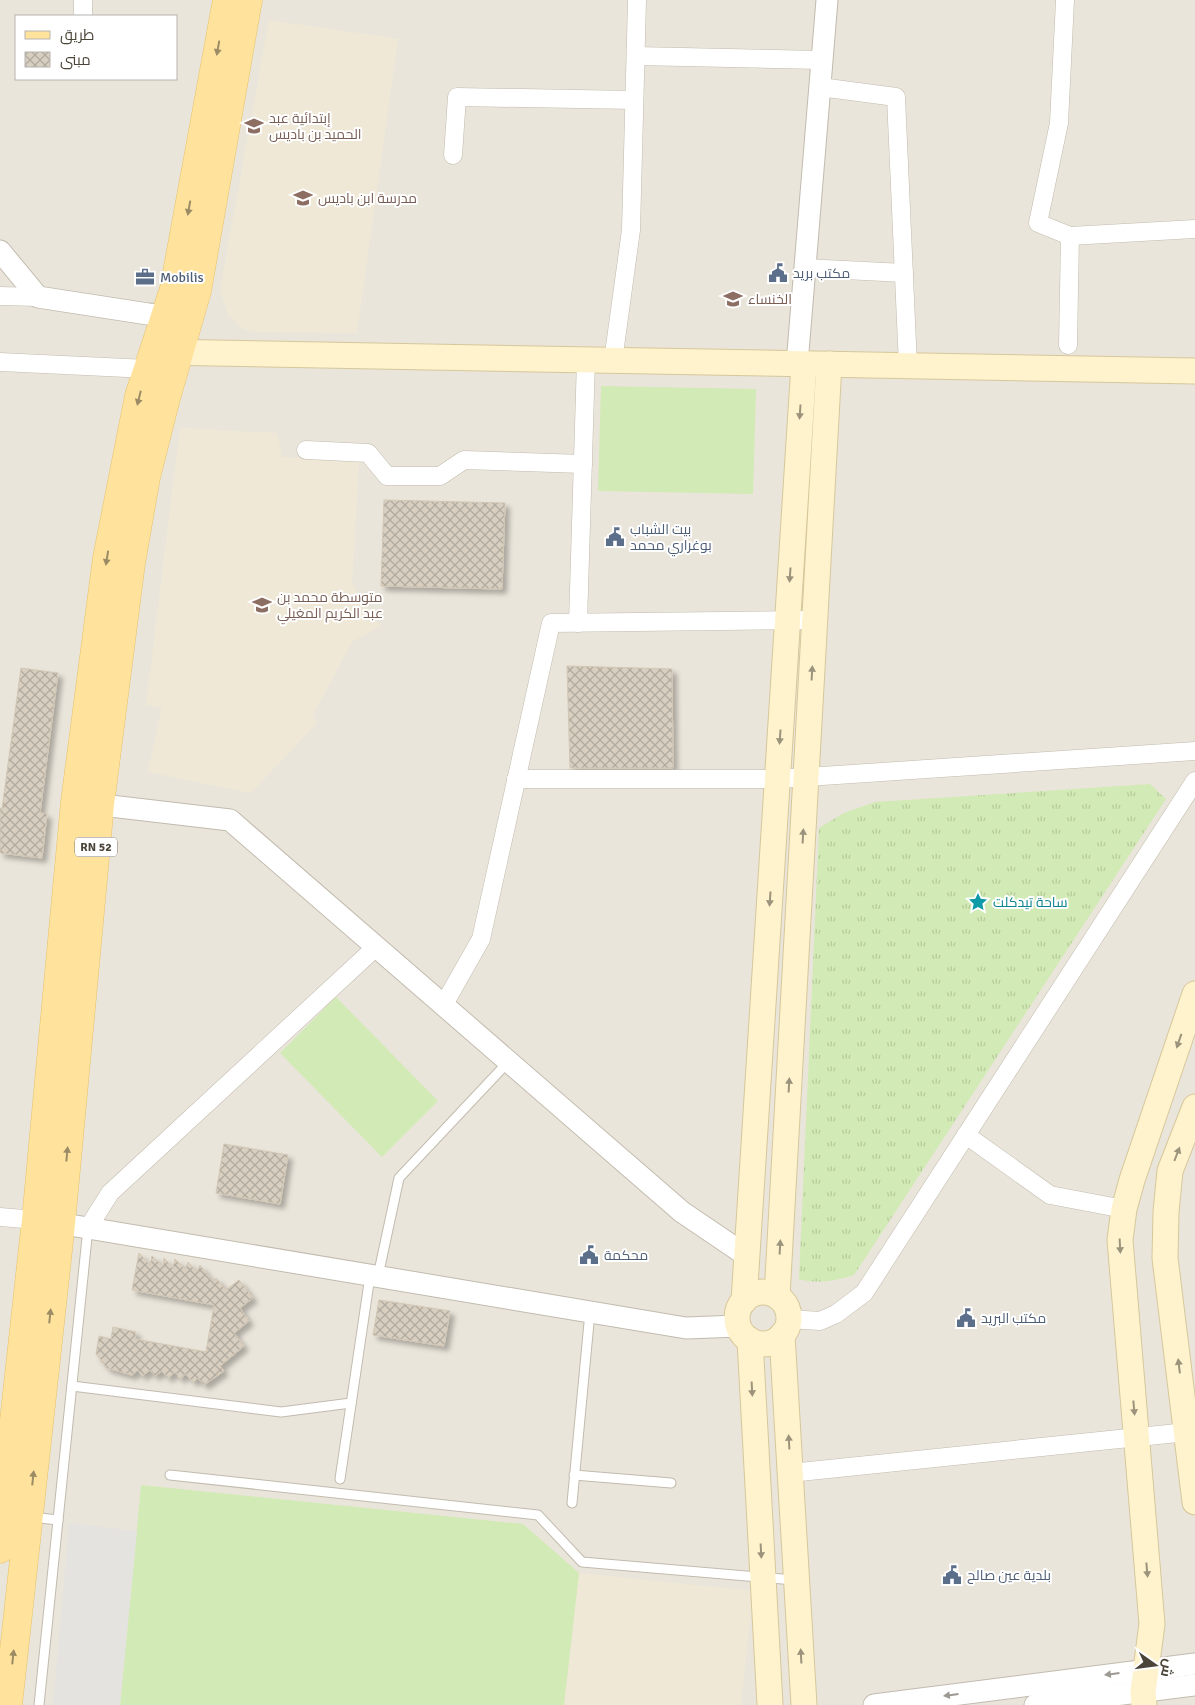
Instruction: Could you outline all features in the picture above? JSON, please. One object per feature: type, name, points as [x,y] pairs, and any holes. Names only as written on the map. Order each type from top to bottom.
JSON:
[{"type":"main road","name":"RN 52","points":[[178,316],[174,289],[227,0]]},
{"type":"main road","name":"RN 52","points":[[8,1705],[11,1515],[48,1222],[87,803],[107,558],[139,396],[160,358],[178,316],[197,291],[248,0]]},
{"type":"main road","name":"RN 52","points":[[87,803],[144,486],[166,398],[160,358]]},
{"type":"main road","points":[[160,358],[612,360],[1195,371]]},
{"type":"main road","points":[[770,1705],[763,1577],[744,1333],[738,1317],[744,1301],[747,1256],[787,621],[800,364]]},
{"type":"main road","points":[[777,1296],[829,364]]},
{"type":"main road","points":[[1144,1689],[1152,1624],[1120,1240],[1124,1209],[1132,1180],[1193,1005]]},
{"type":"main road","points":[[1195,1107],[1170,1171],[1166,1212],[1165,1258],[1195,1502]]},
{"type":"main road","points":[[1132,1180],[1168,1186]]},
{"type":"main road","points":[[744,1301],[751,1295],[769,1293],[777,1296],[784,1302],[788,1310],[786,1327],[790,1473],[804,1705]]},
{"type":"main road","points":[[744,1333],[758,1344],[767,1344],[775,1341],[786,1327]]},
{"type":"main road","name":"RN 52","points":[[0,1549],[11,1515]]},
{"type":"street","points":[[83,0],[84,15]]},
{"type":"street","points":[[612,360],[631,230],[637,0]]},
{"type":"street","points":[[800,364],[805,268],[827,0]]},
{"type":"street","points":[[1066,0],[1059,123],[1038,223],[1070,236],[1195,229]]},
{"type":"street","points":[[636,56],[822,60]]},
{"type":"street","points":[[820,87],[896,97],[908,366]]},
{"type":"street","points":[[453,155],[457,97],[634,100]]},
{"type":"street","points":[[1068,345],[1070,236]]},
{"type":"street","points":[[0,251],[38,297]]},
{"type":"street","points":[[805,268],[904,273]]},
{"type":"street","points":[[0,296],[38,297],[178,316]]},
{"type":"street","points":[[0,362],[160,358]]},
{"type":"street","points":[[578,623],[586,360]]},
{"type":"street","points":[[306,450],[368,453],[387,476],[440,476],[464,460],[583,464]]},
{"type":"street","points":[[443,1006],[480,939],[551,623],[815,620]]},
{"type":"street","points":[[516,779],[777,779],[1195,751]]},
{"type":"street","points":[[786,1327],[820,1321],[836,1314],[864,1293],[1195,781]]},
{"type":"street","points":[[87,803],[230,820],[682,1212],[747,1256]]},
{"type":"street","points":[[88,1228],[110,1193],[376,947]]},
{"type":"street","points":[[966,1135],[1050,1195],[1124,1209]]},
{"type":"street","points":[[0,1217],[88,1228],[686,1328],[744,1333]]},
{"type":"street","points":[[790,1473],[1186,1432]]},
{"type":"street","points":[[1035,1705],[1144,1689],[1195,1664]]},
{"type":"street","points":[[874,1705],[1195,1686]]},
{"type":"lane","points":[[340,1479],[351,1403],[374,1276],[399,1178],[508,1062]]},
{"type":"lane","points":[[39,1705],[88,1228]]},
{"type":"lane","points":[[572,1503],[590,1312]]},
{"type":"lane","points":[[72,1386],[281,1412],[351,1403]]},
{"type":"lane","points":[[170,1475],[538,1515],[582,1562],[796,1580]]},
{"type":"lane","points":[[574,1476],[671,1483]]},
{"type":"lane","points":[[11,1515],[58,1520]]},
{"type":"shaded area","points":[[0,0],[1195,0],[1195,1705],[0,1705]]},
{"type":"shaded area","points":[[269,20],[398,39],[357,333],[253,332],[241,328],[228,315],[220,290]]},
{"type":"shaded area","name":"متوسطة محمد بن عبد الكريم المغيلي","points":[[180,428],[277,433],[282,457],[359,461],[352,584],[380,626],[352,642],[313,715],[317,723],[251,793],[148,772],[162,707],[146,705]]},
{"type":"shaded area","points":[[69,1523],[137,1531],[120,1705],[53,1705]]},
{"type":"shaded area","points":[[579,1573],[753,1591],[741,1705],[564,1705]]},
{"type":"green space","points":[[601,386],[756,389],[753,494],[598,491]]},
{"type":"green space","points":[[1150,784],[1166,799],[854,1275],[827,1281],[799,1279],[819,828],[844,813],[875,802]]},
{"type":"green space","points":[[336,997],[438,1101],[382,1157],[280,1053]]},
{"type":"green space","points":[[141,1485],[523,1524],[579,1573],[564,1705],[120,1705]]},
{"type":"building","points":[[384,500],[505,503],[502,589],[381,586]]},
{"type":"building","points":[[567,666],[672,669],[673,768],[570,768]]},
{"type":"building","points":[[21,668],[58,673],[40,813],[47,814],[42,858],[0,853],[0,808],[2,809]]},
{"type":"building","points":[[224,1144],[288,1155],[280,1204],[216,1193]]},
{"type":"building","points":[[139,1253],[150,1265],[152,1256],[163,1266],[164,1258],[173,1268],[175,1259],[185,1269],[188,1262],[197,1272],[200,1265],[212,1281],[216,1278],[226,1290],[239,1280],[253,1298],[240,1308],[249,1321],[234,1333],[244,1346],[220,1366],[224,1371],[204,1385],[198,1378],[193,1382],[186,1374],[180,1379],[175,1372],[168,1378],[162,1371],[155,1376],[150,1370],[142,1376],[138,1370],[132,1375],[107,1368],[96,1354],[99,1336],[111,1339],[113,1327],[136,1332],[135,1339],[206,1352],[214,1305],[132,1290]]},
{"type":"building","points":[[379,1300],[450,1311],[444,1346],[373,1335]]},
{"type":"place","name":"إبتدائية عبد الحميد بن باديس","points":[[254,126]]},
{"type":"place","name":"مدرسة ابن باديس","points":[[303,198]]},
{"type":"place","name":"مكتب بريد","points":[[778,273]]},
{"type":"place","name":"Mobilis","points":[[145,277]]},
{"type":"place","name":"الخنساء","points":[[733,299]]},
{"type":"place","name":"بيت الشباب بوغراري محمد","points":[[615,537]]},
{"type":"place","name":"متوسطة محمد بن عبد الكريم المغيلي","points":[[262,605]]},
{"type":"place","name":"ساحة تيدكلت","points":[[978,902]]},
{"type":"place","name":"محكمة","points":[[589,1255]]},
{"type":"place","name":"مكتب البريد","points":[[966,1318]]},
{"type":"place","name":"بلدية عين صالح","points":[[952,1575]]}]
